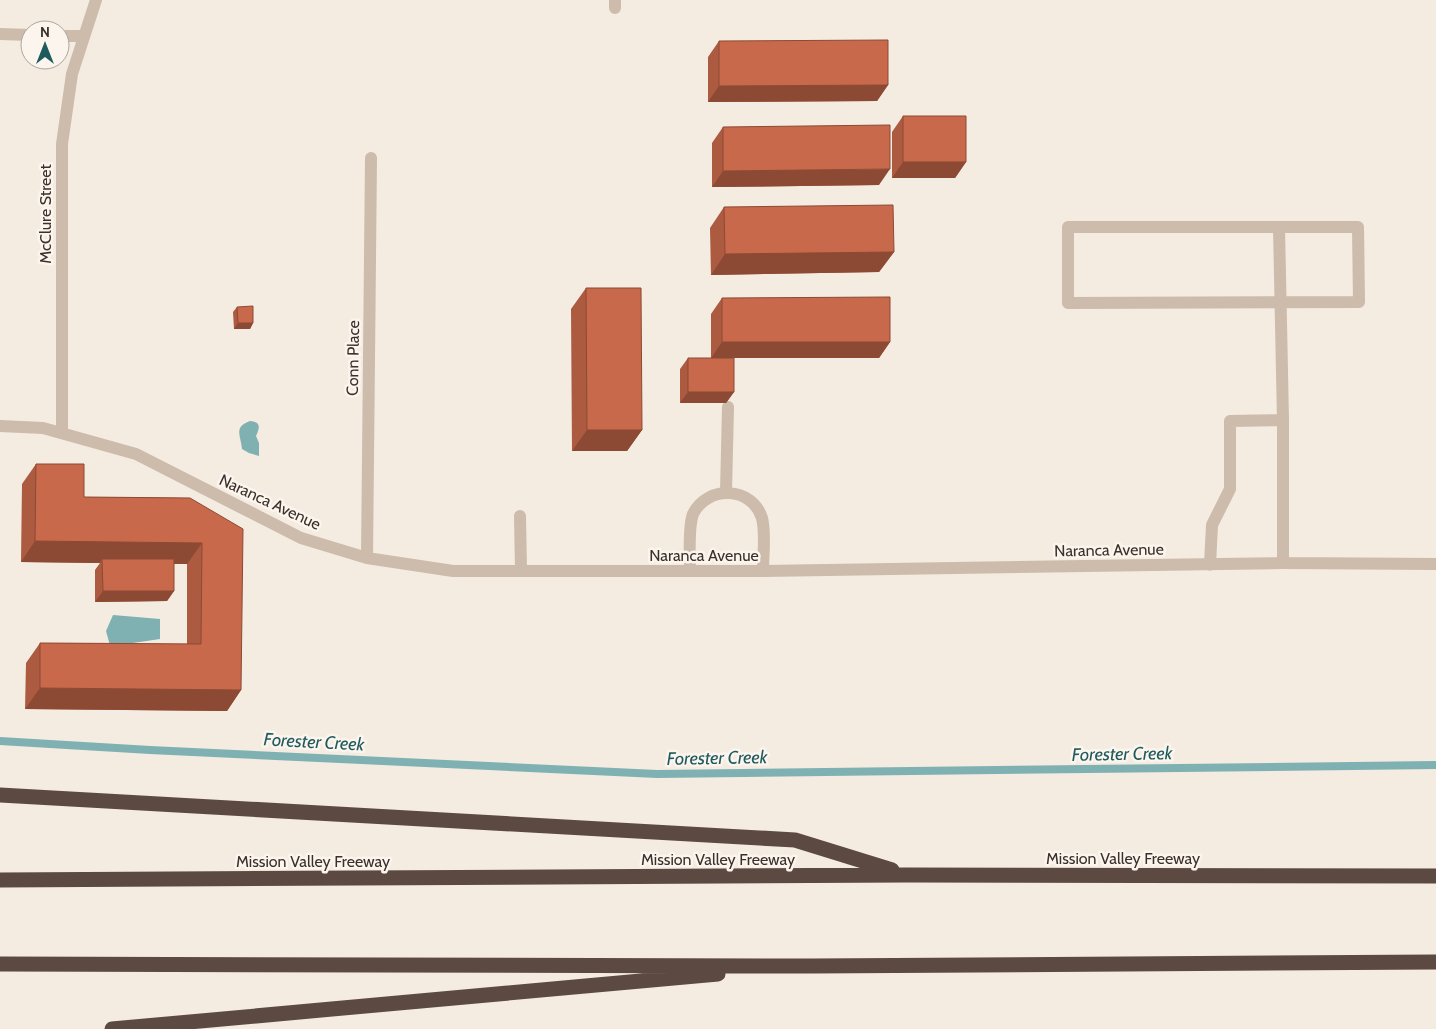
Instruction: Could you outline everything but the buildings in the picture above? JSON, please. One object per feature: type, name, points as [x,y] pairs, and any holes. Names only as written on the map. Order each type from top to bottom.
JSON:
[{"type":"highway","points":[[0,795],[795,840],[908,875]]},
{"type":"highway","name":"Mission Valley Freeway","points":[[0,880],[908,875],[1436,876]]},
{"type":"highway","points":[[0,964],[812,966],[1436,962]]},
{"type":"highway","points":[[112,1029],[812,966]]},
{"type":"street","name":"McClure Street","points":[[62,433],[62,144],[72,74],[96,0]]},
{"type":"street","points":[[0,34],[20,35]]},
{"type":"street","points":[[70,36],[84,36]]},
{"type":"street","name":"Conn Place","points":[[367,558],[371,158]]},
{"type":"street","points":[[1068,227],[1358,227],[1359,302],[1281,302],[1068,303],[1068,227]]},
{"type":"street","points":[[1279,227],[1283,420],[1283,563]]},
{"type":"street","points":[[726,492],[728,407]]},
{"type":"street","points":[[1210,565],[1212,525],[1230,489],[1230,422],[1283,420]]},
{"type":"street","name":"Naranca Avenue","points":[[0,426],[43,428],[136,454],[301,538],[367,558],[453,571],[763,571],[1283,563],[1436,564]]},
{"type":"street","points":[[690,571],[693,515],[699,505],[708,498],[715,494],[726,492],[747,498],[760,513],[764,534],[763,571]]},
{"type":"street","points":[[520,516],[521,571]]},
{"type":"water","points":[[250,421],[259,426],[256,436],[259,443],[259,456],[242,449],[239,432],[241,426]]},
{"type":"water","points":[[113,615],[160,619],[160,639],[126,644],[111,649],[106,631]]},
{"type":"waterway","name":"Forester Creek","points":[[0,741],[657,774],[1436,765]]}]
